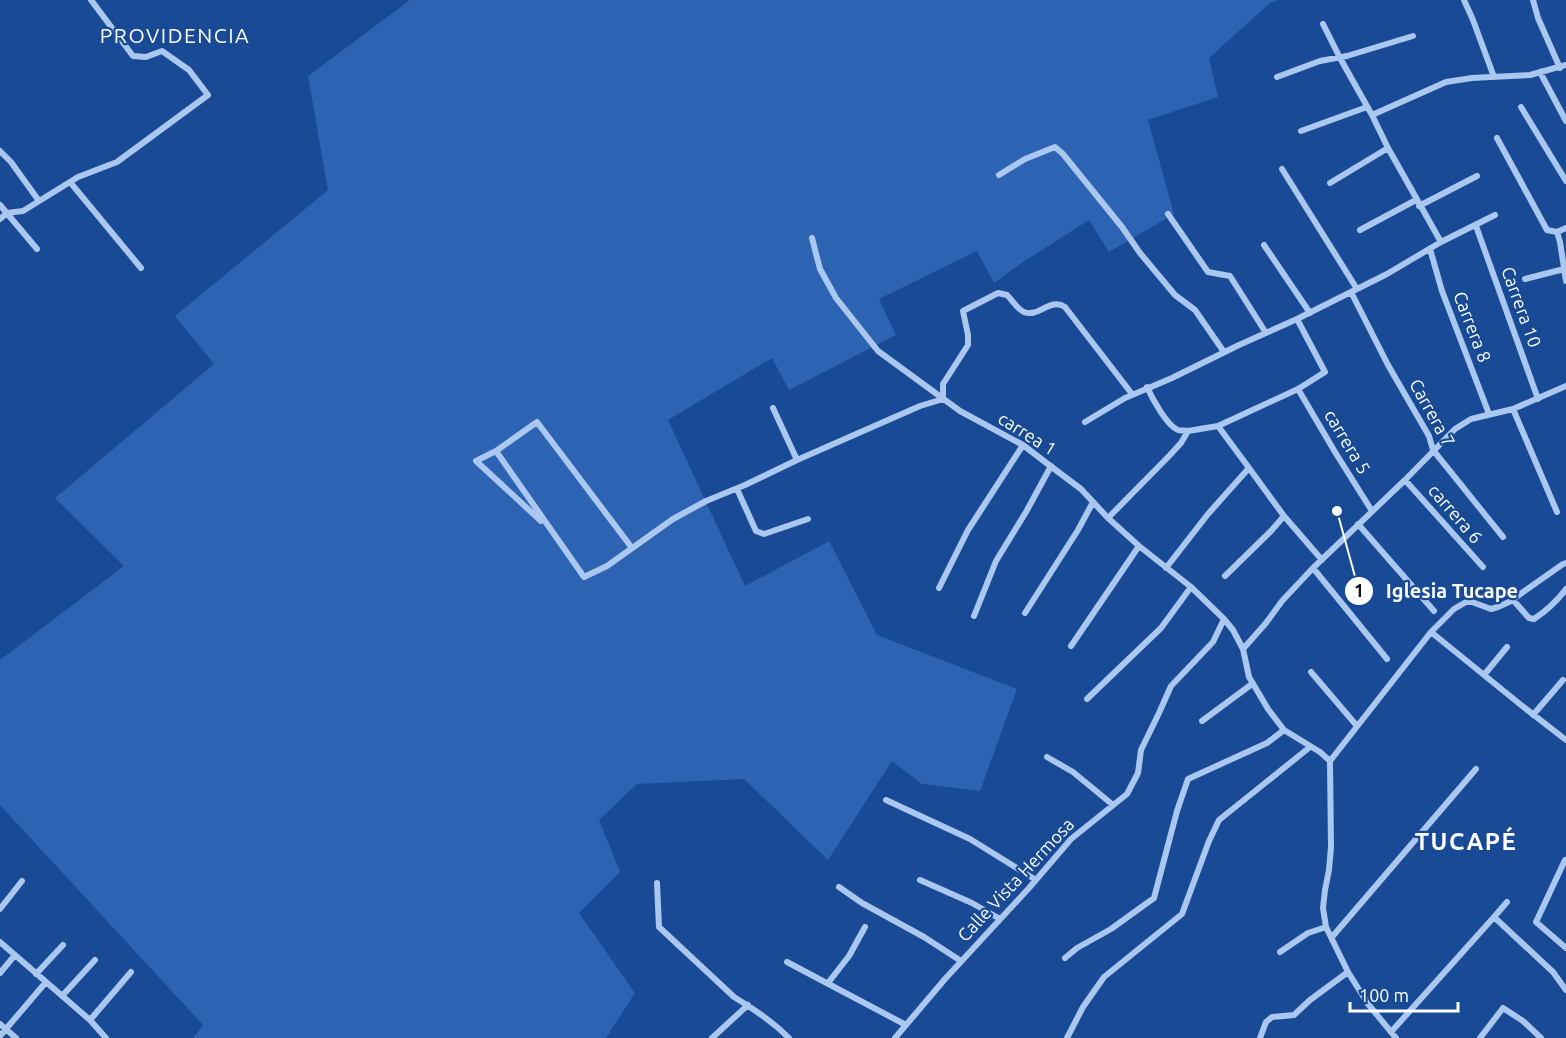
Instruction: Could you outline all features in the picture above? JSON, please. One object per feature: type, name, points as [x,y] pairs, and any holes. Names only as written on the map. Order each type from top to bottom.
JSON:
[{"type":"street","points":[[0,219],[7,213],[23,211],[78,177],[117,162],[208,95],[189,70],[162,51],[146,57],[133,57],[92,0]]},
{"type":"street","points":[[1464,0],[1494,77]]},
{"type":"street","points":[[1372,115],[1446,82],[1530,75],[1563,67],[1538,18],[1533,0]]},
{"type":"street","points":[[1323,24],[1388,148],[1441,242]]},
{"type":"street","points":[[1277,77],[1320,61],[1340,58],[1413,36]]},
{"type":"street","points":[[1540,72],[1566,122]]},
{"type":"street","points":[[1558,107],[1566,102]]},
{"type":"street","points":[[1301,131],[1367,107]]},
{"type":"street","points":[[1521,107],[1566,181]]},
{"type":"street","points":[[1497,138],[1547,230],[1557,232],[1566,228]]},
{"type":"street","points":[[999,175],[1025,159],[1054,147],[1063,153],[1175,295],[1195,310],[1224,352]]},
{"type":"street","points":[[1330,183],[1388,148]]},
{"type":"street","points":[[0,151],[11,162],[39,201]]},
{"type":"street","name":"Carrera 7","points":[[1282,169],[1354,291],[1388,365],[1429,436],[1433,450],[1503,537]]},
{"type":"street","points":[[1360,230],[1477,176]]},
{"type":"street","points":[[70,182],[141,268]]},
{"type":"street","points":[[0,205],[37,249]]},
{"type":"street","points":[[1168,214],[1208,272],[1230,276],[1266,333]]},
{"type":"street","points":[[1085,422],[1132,394],[1172,378],[1388,274],[1441,242],[1495,215]]},
{"type":"street","name":"Carrera 10","points":[[1476,226],[1538,399]]},
{"type":"street","points":[[1557,232],[1566,281]]},
{"type":"street","name":"carrea 1","points":[[812,238],[820,269],[836,298],[878,351],[960,411],[1023,445],[1082,489],[1108,518],[1191,587],[1224,619],[1243,649],[1252,684],[1284,730]]},
{"type":"street","points":[[1264,245],[1310,313]]},
{"type":"street","name":"Carrera 8","points":[[1430,249],[1442,291],[1489,414]]},
{"type":"street","points":[[1525,279],[1564,269]]},
{"type":"street","points":[[496,451],[584,577],[607,566],[673,519],[706,501],[920,406],[943,399],[943,384],[968,345],[963,311],[998,293],[1007,295],[1022,312],[1034,313],[1050,304],[1060,304],[1065,307],[1132,394]]},
{"type":"street","points":[[1147,387],[1152,399],[1169,424],[1177,430],[1188,431],[1218,426],[1298,389],[1325,372],[1297,319]]},
{"type":"street","points":[[1243,649],[1266,623],[1282,600],[1455,429],[1471,419],[1513,409],[1566,386]]},
{"type":"street","name":"carrera 5","points":[[1298,389],[1372,511]]},
{"type":"street","points":[[773,408],[798,460]]},
{"type":"street","points":[[1513,409],[1557,512]]},
{"type":"street","points":[[551,530],[476,461],[496,451],[537,422],[632,548]]},
{"type":"street","points":[[1218,426],[1284,516],[1322,560]]},
{"type":"street","points":[[1108,518],[1170,455],[1188,431]]},
{"type":"street","points":[[939,588],[968,530],[1023,445]]},
{"type":"street","points":[[974,616],[996,561],[1051,466]]},
{"type":"street","points":[[1166,568],[1208,514],[1249,468]]},
{"type":"street","name":"carrera 6","points":[[1405,480],[1483,567]]},
{"type":"street","points":[[737,489],[756,531],[764,534],[808,519]]},
{"type":"street","points":[[1025,613],[1078,530],[1093,502]]},
{"type":"street","points":[[1225,576],[1284,516]]},
{"type":"street","points":[[1358,524],[1434,611]]},
{"type":"street","points":[[1071,646],[1139,546]]},
{"type":"street","points":[[1396,1038],[1368,1004],[1348,972],[1326,927],[1323,908],[1331,847],[1330,761],[1431,632],[1454,609],[1466,602],[1472,602],[1491,609],[1513,600],[1566,563]]},
{"type":"street","points":[[1313,568],[1387,658]]},
{"type":"street","points":[[1087,699],[1161,628],[1191,587]]},
{"type":"street","points":[[1513,600],[1529,618],[1534,620],[1557,602],[1566,589]]},
{"type":"street","name":"Calle Vista Hermosa","points":[[895,1038],[1071,839],[1127,794],[1138,773],[1141,750],[1171,686],[1213,642],[1224,619]]},
{"type":"street","points":[[1431,632],[1566,740]]},
{"type":"street","points":[[1484,675],[1507,647]]},
{"type":"street","points":[[1311,672],[1357,726]]},
{"type":"street","points":[[1533,715],[1563,680]]},
{"type":"street","points":[[1202,721],[1252,684]]},
{"type":"street","points":[[1065,958],[1154,898],[1188,778],[1267,743],[1284,730],[1320,752],[1330,761]]},
{"type":"street","points":[[1066,1038],[1083,1007],[1104,977],[1182,914],[1219,820],[1310,747]]},
{"type":"street","points":[[1047,758],[1073,772],[1113,805]]},
{"type":"street","points":[[1332,937],[1476,769]]},
{"type":"street","points":[[886,800],[970,839],[1036,880]]},
{"type":"street","points":[[1566,861],[1536,921],[1566,948]]},
{"type":"street","points":[[920,880],[972,903],[999,919]]},
{"type":"street","points":[[0,909],[22,881]]},
{"type":"street","points":[[657,883],[659,927],[734,998],[748,1005],[782,1030],[789,1038]]},
{"type":"street","points":[[839,886],[862,903],[924,937],[961,961]]},
{"type":"street","points":[[1391,1032],[1507,902]]},
{"type":"street","points":[[1494,917],[1553,972],[1566,990]]},
{"type":"street","points":[[828,983],[849,956],[865,927]]},
{"type":"street","points":[[1280,952],[1308,933],[1326,927]]},
{"type":"street","points":[[0,942],[90,1020],[106,1038]]},
{"type":"street","points":[[36,974],[63,945]]},
{"type":"street","points":[[0,973],[15,955]]},
{"type":"street","points":[[62,996],[95,960]]},
{"type":"street","points":[[787,962],[906,1025]]},
{"type":"street","points":[[90,1020],[131,972]]},
{"type":"street","points":[[1260,1038],[1266,1022],[1272,1017],[1294,1015],[1348,972]]},
{"type":"street","points":[[0,1036],[46,982]]},
{"type":"street","points":[[712,1038],[748,1005]]},
{"type":"street","points":[[1480,1038],[1503,1008],[1541,1038]]},
{"type":"street","points":[[0,1023],[16,1038]]},
{"type":"shaded area","points":[[410,0],[1279,0],[1270,3],[1209,58],[1218,97],[1148,120],[1174,214],[1109,252],[1089,220],[994,283],[977,251],[879,299],[896,335],[789,390],[772,358],[668,420],[745,586],[829,541],[877,635],[1017,689],[980,791],[922,784],[892,761],[828,860],[744,779],[637,784],[599,820],[620,872],[579,913],[635,993],[606,1038],[193,1038],[203,1025],[0,805],[0,660],[124,566],[55,498],[214,364],[175,316],[328,190],[308,76]]},
{"type":"place","name":"Iglesia Tucape","points":[[1337,511]]},
{"type":"district","name":"PROVIDENCIA","points":[[175,36]]},
{"type":"district","name":"TUCAPÉ","points":[[1466,842]]}]
